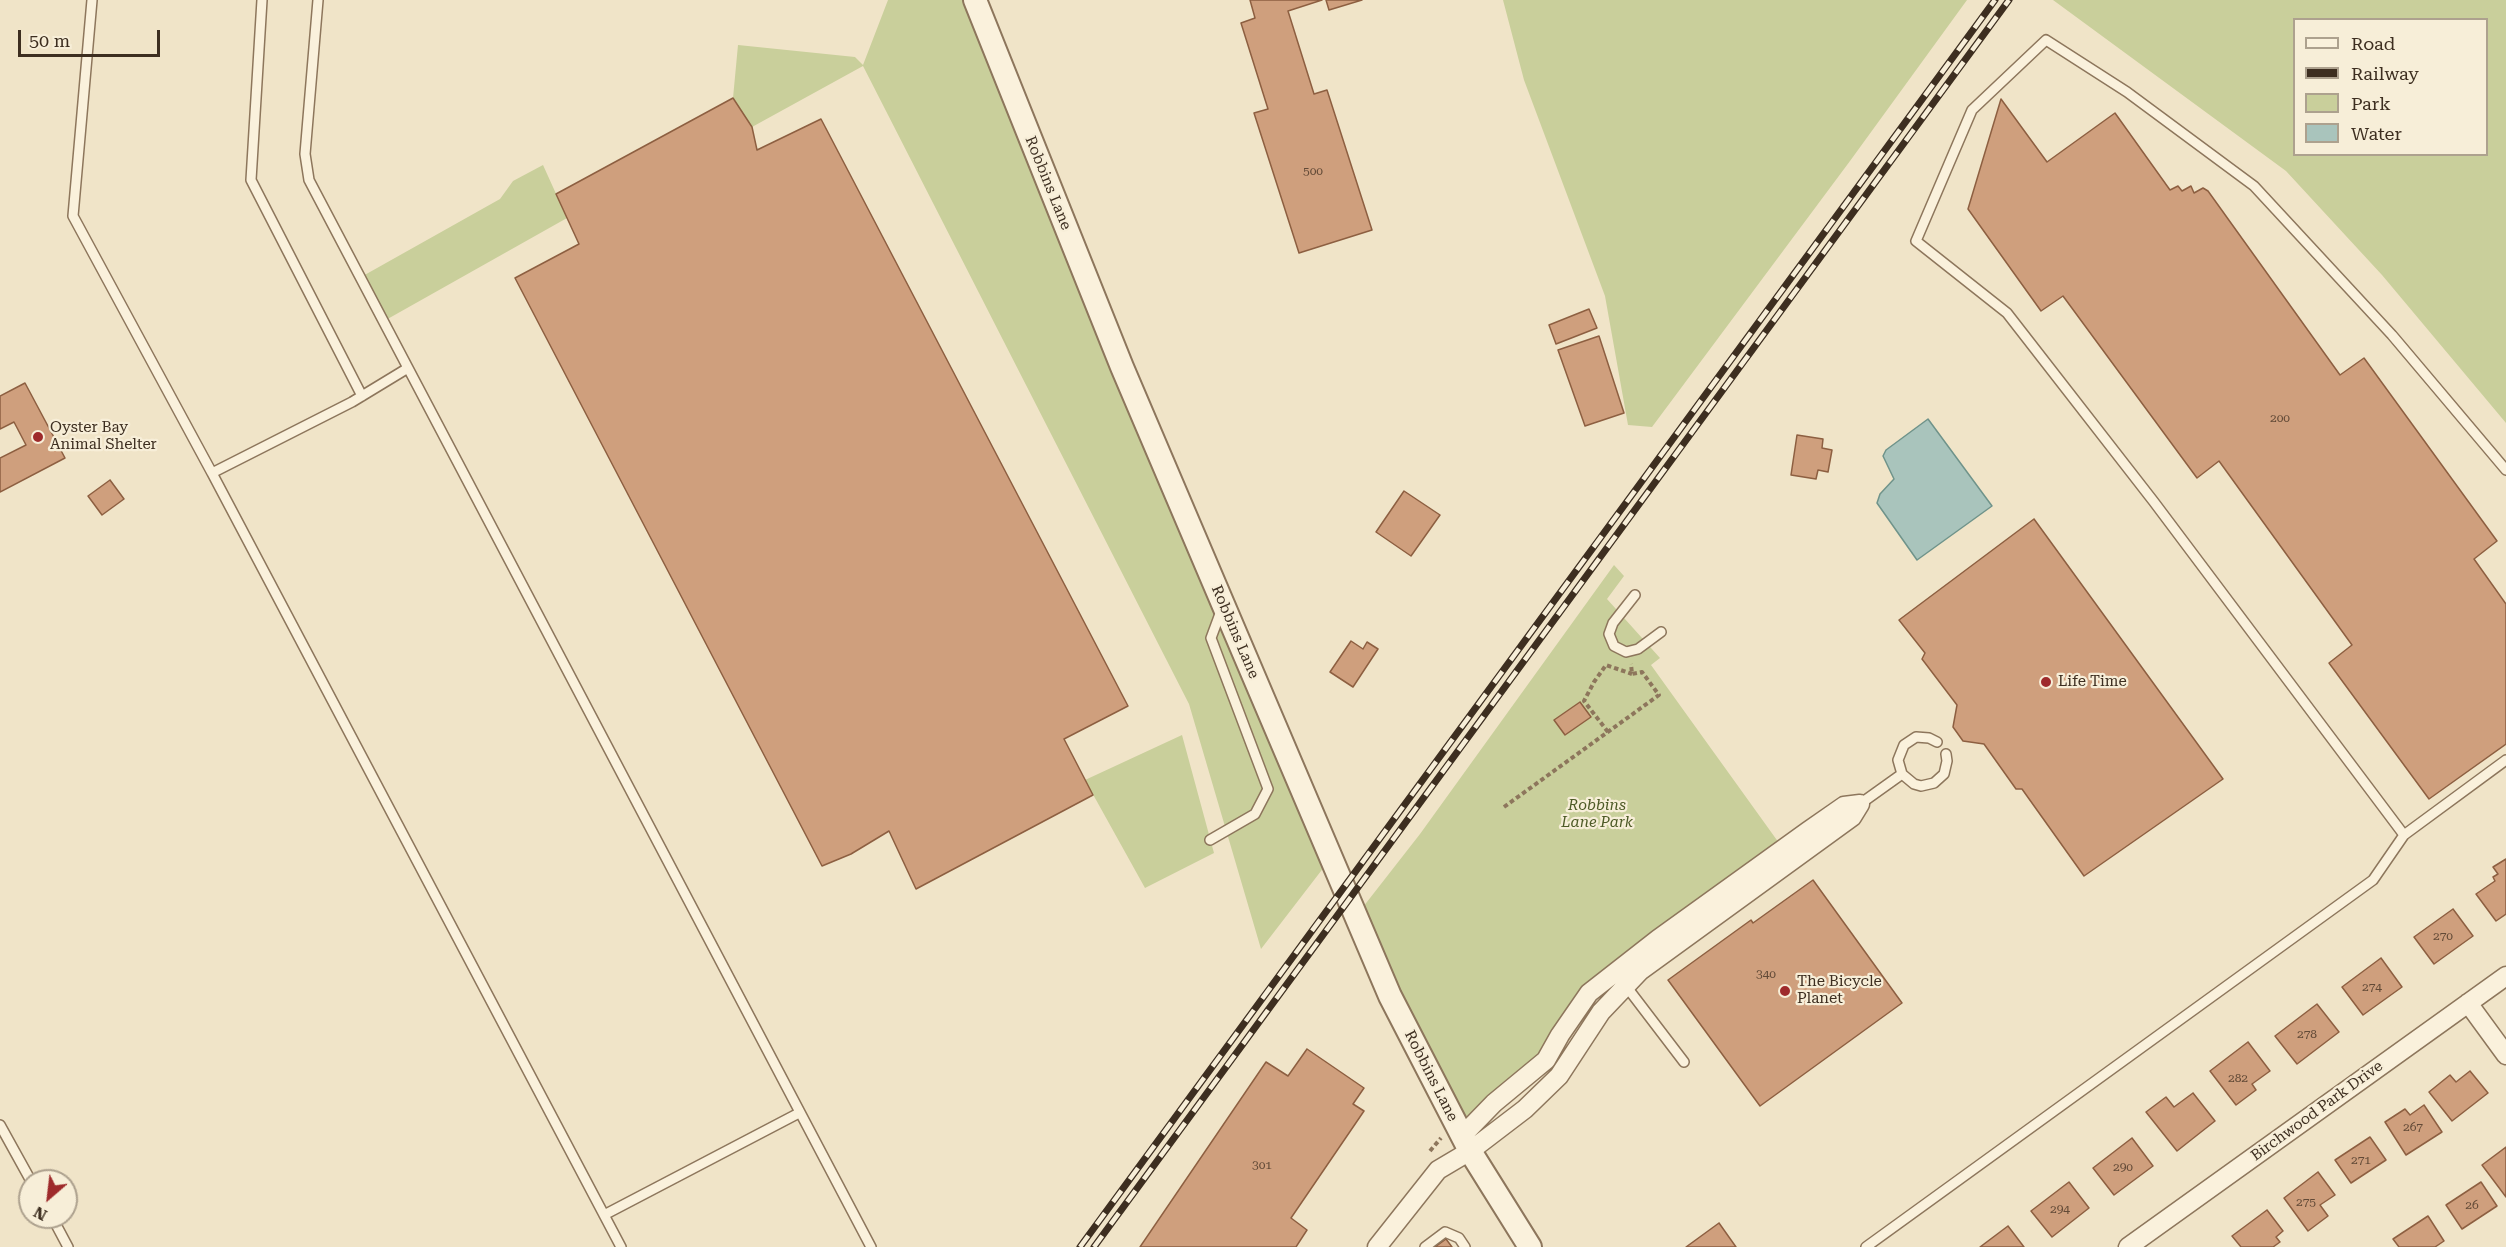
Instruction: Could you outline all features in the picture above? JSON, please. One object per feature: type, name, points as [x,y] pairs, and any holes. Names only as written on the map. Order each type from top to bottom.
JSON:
[{"type":"street","name":"Robbins Lane","points":[[975,0],[1122,367],[1390,996],[1466,1143],[1528,1246]]},
{"type":"street","points":[[1383,1245],[1438,1170],[1466,1143],[1494,1104],[1546,1060],[1589,993],[1658,939],[1835,812],[1844,806],[1860,804]]},
{"type":"street","points":[[1466,1143],[1526,1108],[1559,1076],[1601,1012],[1640,971],[1852,817],[1860,804]]},
{"type":"street","name":"Birchwood Park Drive","points":[[2128,1247],[2506,976]]},
{"type":"street","points":[[2468,1003],[2506,1055]]},
{"type":"lane","points":[[92,0],[73,216],[212,473],[621,1247]]},
{"type":"lane","points":[[262,0],[251,180],[362,396]]},
{"type":"lane","points":[[318,0],[305,154],[309,180],[870,1247]]},
{"type":"lane","points":[[2404,835],[2154,502],[2007,313],[1916,241],[1972,110],[2046,40],[2127,93],[2254,186],[2392,336],[2506,470]]},
{"type":"lane","points":[[212,473],[362,396],[408,368]]},
{"type":"lane","points":[[1635,595],[1613,623],[1609,634],[1614,646],[1626,652],[1638,650],[1661,632]]},
{"type":"lane","points":[[1210,840],[1255,814],[1268,789],[1210,638],[1223,606]]},
{"type":"lane","points":[[1937,742],[1929,738],[1916,737],[1904,745],[1898,760],[1902,774],[1914,784],[1921,786],[1934,783],[1944,774],[1946,754]]},
{"type":"lane","points":[[1866,1247],[2373,880],[2404,835],[2506,760]]},
{"type":"lane","points":[[1860,804],[1902,774]]},
{"type":"lane","points":[[1626,986],[1684,1062]]},
{"type":"lane","points":[[604,1215],[799,1113]]},
{"type":"lane","points":[[0,1125],[25,1169]]},
{"type":"lane","points":[[59,1229],[69,1247]]},
{"type":"lane","points":[[1425,1247],[1445,1232],[1459,1238],[1465,1247]]},
{"type":"path","points":[[1630,652],[1632,674]]},
{"type":"path","points":[[1504,807],[1608,732],[1659,695],[1642,672],[1632,674],[1606,665],[1594,682],[1584,701],[1608,732]]},
{"type":"green space","points":[[888,0],[969,0],[1331,858],[1261,949],[1189,704],[863,66],[752,127],[733,98],[738,45],[855,57],[863,65]]},
{"type":"green space","points":[[1503,0],[1967,0],[1652,427],[1628,425],[1605,296],[1524,80]]},
{"type":"green space","points":[[2053,0],[2506,0],[2506,423],[2382,275],[2286,171]]},
{"type":"green space","points":[[543,165],[567,218],[384,321],[361,277],[500,199],[513,181]]},
{"type":"green space","name":"Robbins Lane Park","points":[[1614,565],[1624,576],[1607,599],[1660,658],[1651,665],[1779,843],[1586,987],[1539,1059],[1457,1124],[1356,916],[1420,834]]},
{"type":"green space","points":[[1182,735],[1214,853],[1145,888],[1085,780]]},
{"type":"water","points":[[1928,419],[1992,506],[1917,560],[1877,503],[1880,494],[1894,479],[1883,456],[1886,450]]},
{"type":"building","points":[[1250,0],[1322,0],[1288,11],[1314,94],[1327,90],[1372,230],[1299,253],[1254,113],[1268,109],[1241,23],[1255,18]]},
{"type":"building","points":[[1326,0],[1362,0],[1329,10]]},
{"type":"building","points":[[733,98],[752,127],[757,150],[821,119],[1128,706],[1064,739],[1093,795],[916,889],[889,831],[851,854],[822,866],[515,278],[579,244],[556,194]]},
{"type":"building","points":[[2001,99],[2047,162],[2115,113],[2170,190],[2178,186],[2182,191],[2191,186],[2194,193],[2203,188],[2208,191],[2340,375],[2364,358],[2497,541],[2474,559],[2506,604],[2506,744],[2429,799],[2329,663],[2352,645],[2219,461],[2197,478],[2063,296],[2041,311],[1968,209]]},
{"type":"building","points":[[1589,309],[1597,328],[1556,344],[1549,325]]},
{"type":"building","points":[[1599,336],[1624,413],[1585,426],[1558,350]]},
{"type":"building","name":"Oyster Bay Animal Shelter","points":[[25,383],[65,458],[0,492],[0,458],[26,445],[14,422],[0,429],[0,396]]},
{"type":"building","points":[[1797,435],[1823,439],[1822,448],[1832,450],[1828,472],[1818,470],[1816,479],[1791,475]]},
{"type":"building","points":[[110,480],[124,499],[102,515],[88,496]]},
{"type":"building","points":[[1404,491],[1440,515],[1411,556],[1376,532]]},
{"type":"building","name":"Life Time","points":[[2034,519],[2223,779],[2084,876],[2022,789],[2016,789],[1984,744],[1963,741],[1953,727],[1957,705],[1922,659],[1925,653],[1899,620]]},
{"type":"building","points":[[1351,641],[1363,649],[1367,642],[1378,649],[1353,687],[1330,672]]},
{"type":"building","points":[[1580,702],[1591,717],[1565,735],[1554,720]]},
{"type":"building","points":[[2506,859],[2506,914],[2496,921],[2476,894],[2495,881],[2493,877],[2498,874],[2493,867]]},
{"type":"building","name":"The Bicycle Planet","points":[[1813,880],[1902,1003],[1760,1106],[1668,980],[1751,920],[1753,923]]},
{"type":"building","points":[[2453,909],[2473,936],[2434,964],[2414,937]]},
{"type":"building","points":[[2381,958],[2402,987],[2363,1015],[2342,987]]},
{"type":"building","points":[[2317,1004],[2339,1032],[2297,1064],[2275,1036]]},
{"type":"building","points":[[2248,1042],[2270,1071],[2252,1084],[2256,1090],[2236,1105],[2210,1071]]},
{"type":"building","points":[[1307,1049],[1364,1088],[1353,1104],[1364,1111],[1291,1218],[1307,1230],[1296,1247],[1140,1247],[1266,1062],[1288,1076]]},
{"type":"building","points":[[2470,1071],[2488,1093],[2452,1121],[2429,1092],[2450,1075],[2456,1082]]},
{"type":"building","points":[[2193,1093],[2215,1121],[2177,1151],[2146,1112],[2166,1097],[2174,1107]]},
{"type":"building","points":[[2424,1105],[2442,1132],[2406,1155],[2385,1122],[2405,1109],[2410,1115]]},
{"type":"building","points":[[2370,1137],[2386,1160],[2351,1183],[2335,1160]]},
{"type":"building","points":[[2132,1138],[2153,1166],[2114,1195],[2093,1168]]},
{"type":"building","points":[[2506,1147],[2506,1197],[2482,1165]]},
{"type":"building","points":[[2318,1172],[2335,1195],[2320,1205],[2328,1216],[2308,1231],[2284,1198]]},
{"type":"building","points":[[2069,1182],[2089,1208],[2052,1237],[2031,1211]]},
{"type":"building","points":[[2481,1182],[2497,1206],[2462,1229],[2446,1205]]},
{"type":"building","points":[[2267,1210],[2283,1231],[2276,1237],[2280,1242],[2273,1247],[2241,1247],[2232,1236]]},
{"type":"building","points":[[2428,1216],[2444,1241],[2435,1247],[2399,1247],[2393,1239]]},
{"type":"building","points":[[1719,1223],[1736,1247],[1686,1247]]},
{"type":"building","points":[[2008,1226],[2024,1247],[1980,1247]]},
{"type":"building","points":[[1446,1239],[1452,1247],[1435,1247]]},
{"type":"railway","points":[[1080,1247],[1995,0]]},
{"type":"railway","points":[[1094,1247],[2009,0]]},
{"type":"place","name":"Oyster Bay Animal Shelter","points":[[38,437]]},
{"type":"place","name":"Life Time","points":[[2046,682]]},
{"type":"place","name":"The Bicycle Planet","points":[[1785,991]]}]
